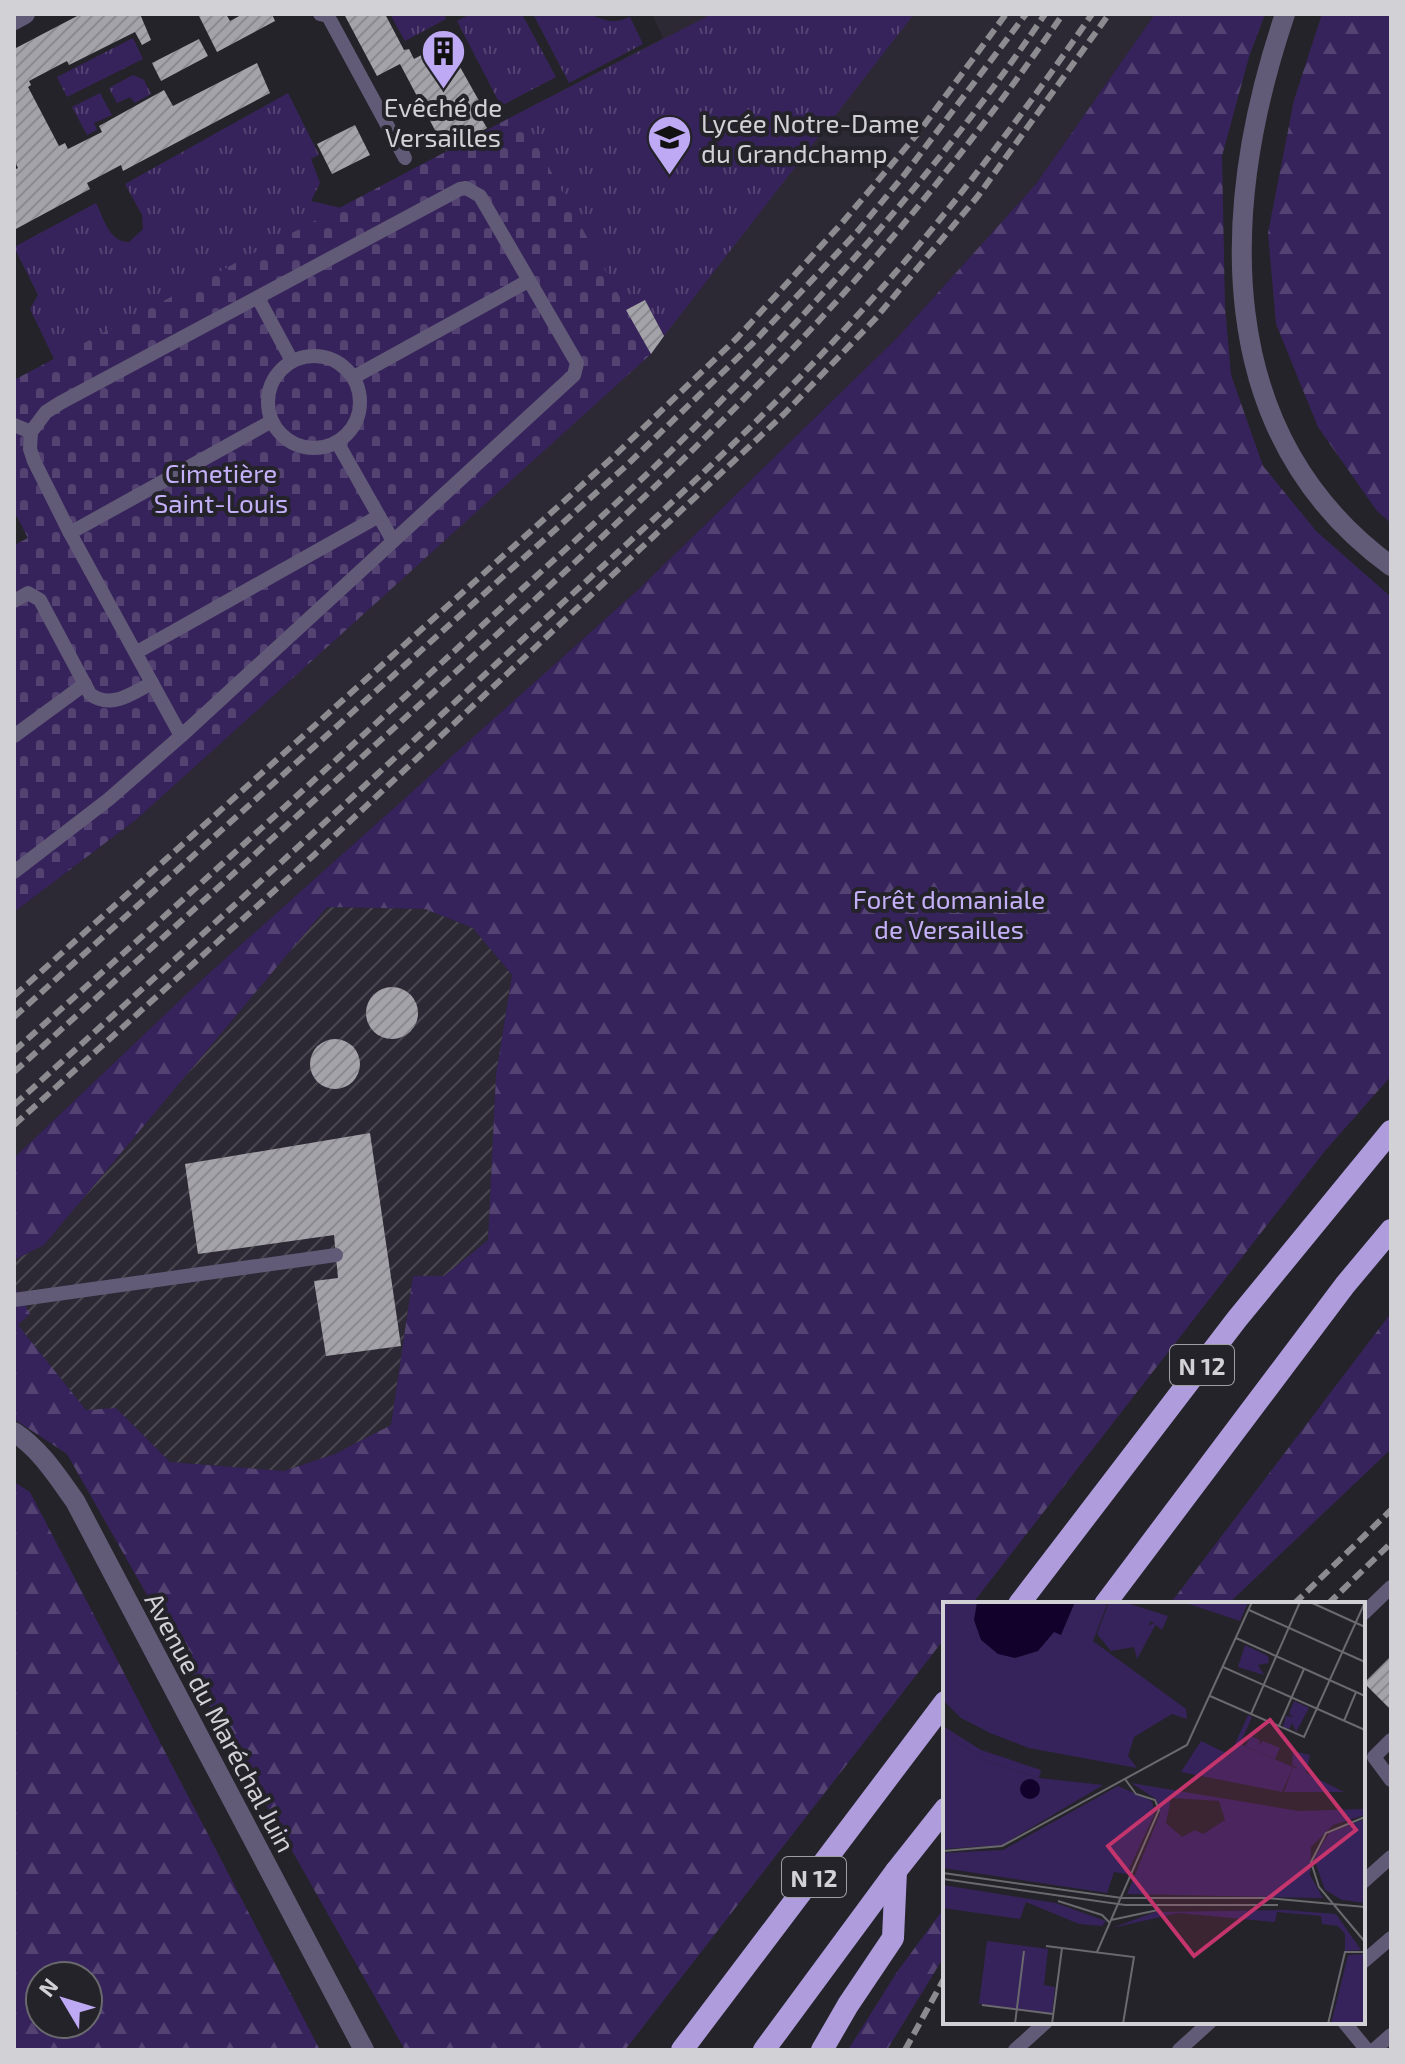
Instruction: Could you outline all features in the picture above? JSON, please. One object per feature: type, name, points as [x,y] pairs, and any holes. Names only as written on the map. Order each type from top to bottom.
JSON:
[{"type":"highway","name":"N 12","points":[[1021,1602],[1237,1319],[1391,1131]]},
{"type":"highway","name":"N 12","points":[[1107,1602],[1345,1285],[1391,1230]]},
{"type":"highway","name":"N 12","points":[[682,2050],[943,1705]]},
{"type":"highway","name":"N 12","points":[[764,2050],[943,1812]]},
{"type":"highway","points":[[822,2050],[893,1938],[896,1871]]},
{"type":"street","points":[[14,20],[25,14]]},
{"type":"street","points":[[1285,14],[1259,99],[1246,179],[1242,261],[1244,307],[1251,351],[1260,386],[1291,459],[1328,510],[1391,566]]},
{"type":"street","name":"Avenue du Maréchal Juin","points":[[14,1432],[28,1441],[52,1468],[75,1501],[364,2050]]},
{"type":"lane","points":[[320,14],[328,16],[405,158]]},
{"type":"lane","points":[[14,872],[109,799],[181,736],[577,371],[577,363],[480,196],[466,188],[60,403],[46,412],[31,432],[30,449],[34,461],[181,736]]},
{"type":"lane","points":[[354,377],[528,281]]},
{"type":"lane","points":[[258,298],[292,361]]},
{"type":"lane","points":[[319,355],[333,359],[354,377],[360,405],[357,420],[349,433],[337,442],[307,448],[281,434],[272,421],[268,405],[270,388],[279,372],[292,361],[319,355]]},
{"type":"lane","points":[[70,533],[272,421]]},
{"type":"lane","points":[[14,425],[31,432]]},
{"type":"lane","points":[[337,442],[393,541]]},
{"type":"lane","points":[[137,652],[379,516]]},
{"type":"lane","points":[[14,601],[28,593],[40,600],[90,694],[97,699],[118,700],[152,683]]},
{"type":"lane","points":[[14,736],[85,684]]},
{"type":"lane","points":[[14,1300],[336,1255]]},
{"type":"lane","points":[[1365,1612],[1391,1587]]},
{"type":"lane","points":[[1391,1740],[1374,1757],[1391,1780]]},
{"type":"lane","points":[[1365,1880],[1391,1857]]},
{"type":"lane","points":[[1365,1960],[1391,1938]]},
{"type":"lane","points":[[1015,2050],[1044,2024]]},
{"type":"lane","points":[[1179,2050],[1208,2024]]},
{"type":"lane","points":[[1346,2024],[1367,2050]]},
{"type":"lane","points":[[1374,2050],[1391,2035]]},
{"type":"shaded area","points":[[652,14],[1155,14],[1036,184],[898,337],[640,588],[196,985],[14,1158],[14,912],[137,819],[650,354],[519,113],[663,38]]},
{"type":"shaded area","points":[[327,907],[425,909],[473,928],[512,975],[496,1075],[488,1240],[444,1276],[413,1277],[391,1425],[335,1454],[284,1471],[170,1462],[116,1409],[86,1410],[17,1325],[30,1314],[14,1285],[14,1260],[44,1245]]},
{"type":"green space","points":[[580,13],[611,21],[630,17],[643,44],[569,83],[533,14]]},
{"type":"green space","points":[[390,14],[444,14],[446,19],[405,41]]},
{"type":"green space","points":[[470,14],[522,14],[556,77],[501,106],[457,21]]},
{"type":"green space","name":"Lycée Notre-Dame du Grandchamp","points":[[712,14],[914,14],[664,336],[645,300],[626,310],[519,113]]},
{"type":"green space","name":"Forêt domaniale de Versailles","points":[[1155,14],[1265,14],[1249,57],[1222,156],[1225,307],[1231,375],[1263,466],[1316,531],[1391,597],[1391,1076],[1324,1152],[974,1602],[943,1602],[943,1641],[625,2050],[405,2050],[67,1454],[14,1419],[14,1285],[30,1314],[18,1325],[86,1410],[116,1408],[170,1462],[284,1471],[335,1454],[391,1425],[413,1276],[444,1276],[488,1240],[496,1075],[512,975],[473,928],[425,909],[327,907],[44,1245],[14,1260],[14,1158],[196,985],[640,588],[898,337],[1036,184]]},
{"type":"green space","points":[[1322,14],[1391,14],[1391,523],[1377,511],[1318,427],[1276,324],[1268,233],[1294,100]]},
{"type":"green space","points":[[133,38],[143,59],[67,97],[57,77]]},
{"type":"green space","points":[[133,75],[144,80],[151,94],[135,103],[130,97],[117,103],[109,88]]},
{"type":"green space","points":[[100,93],[112,115],[94,123],[97,130],[87,135],[72,107]]},
{"type":"green space","points":[[288,93],[319,155],[311,159],[320,183],[311,201],[341,208],[54,359],[30,309],[38,295],[14,247],[96,203],[112,234],[129,242],[143,229],[142,215],[125,184]]},
{"type":"green space","name":"Cimetière Saint-Louis","points":[[519,113],[651,354],[137,819],[14,912],[14,545],[28,538],[14,511],[14,380]]},
{"type":"green space","points":[[1391,1313],[1391,1449],[1230,1602],[1172,1602]]},
{"type":"green space","points":[[14,1482],[30,1492],[320,2050],[14,2050]]},
{"type":"green space","points":[[943,1910],[943,1958],[887,2050],[848,2050],[897,1972]]},
{"type":"building","points":[[81,14],[140,14],[151,40],[142,45],[135,32],[29,81],[31,85],[28,87],[59,146],[65,143],[68,149],[102,132],[99,126],[164,90],[173,106],[257,63],[270,93],[123,171],[121,165],[87,183],[90,189],[14,230],[14,170],[18,168],[14,160],[14,49]]},
{"type":"building","points":[[198,14],[226,14],[230,21],[243,14],[272,14],[275,21],[217,52]]},
{"type":"building","name":"Evêché de Versailles","points":[[344,14],[385,14],[404,50],[409,49],[414,59],[446,42],[487,115],[481,118],[487,128],[446,151],[400,64],[377,76]]},
{"type":"building","points":[[199,39],[208,56],[161,81],[152,63]]},
{"type":"building","points":[[355,125],[370,155],[332,174],[317,144]]},
{"type":"building","points":[[645,300],[664,336],[651,354],[626,310]]},
{"type":"building","points":[[392,987],[410,995],[418,1013],[410,1031],[392,1039],[374,1031],[366,1013],[374,995]]},
{"type":"building","points":[[335,1039],[353,1046],[360,1064],[353,1082],[335,1089],[317,1082],[310,1064],[317,1046]]},
{"type":"building","points":[[370,1133],[401,1346],[326,1356],[314,1281],[338,1278],[334,1235],[198,1254],[185,1164]]},
{"type":"building","points":[[1391,1656],[1391,1710],[1365,1684]]},
{"type":"railway","points":[[14,996],[612,458],[737,338],[842,223],[919,132],[1006,14]]},
{"type":"railway","points":[[14,1017],[627,465],[753,343],[857,232],[1026,14]]},
{"type":"railway","points":[[14,1051],[311,783],[677,445],[776,344],[872,238],[962,129],[1045,14]]},
{"type":"railway","points":[[14,1072],[516,617],[736,407],[818,322],[892,238],[963,150],[1063,14]]},
{"type":"railway","points":[[14,1105],[638,534],[764,414],[878,293],[942,216],[1004,137],[1092,14]]},
{"type":"railway","points":[[14,1125],[314,855],[784,414],[875,319],[978,196],[1109,14]]},
{"type":"railway","points":[[1296,1602],[1391,1510]]},
{"type":"railway","points":[[1330,1602],[1391,1543]]},
{"type":"railway","points":[[905,2050],[943,1981]]},
{"type":"place","name":"Evêché de Versailles","points":[[443,90]]},
{"type":"place","name":"Lycée Notre-Dame du Grandchamp","points":[[670,176]]}]
